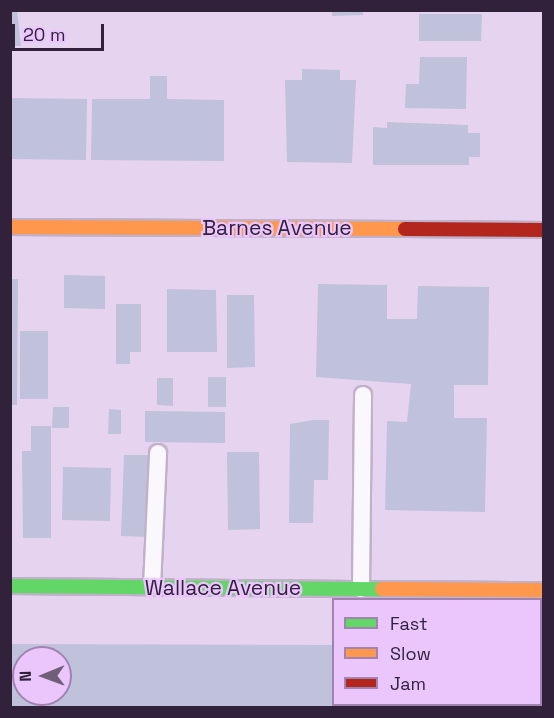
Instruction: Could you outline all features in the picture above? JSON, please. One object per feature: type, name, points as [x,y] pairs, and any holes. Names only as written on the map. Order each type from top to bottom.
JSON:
[{"type":"street","name":"Barnes Avenue","points":[[10,226],[543,230]]},
{"type":"street","name":"Wallace Avenue","points":[[10,586],[543,590]]},
{"type":"lane","points":[[361,589],[363,395]]},
{"type":"lane","points":[[152,587],[158,453]]},
{"type":"building","points":[[10,10],[17,10],[21,46],[10,46]]},
{"type":"building","points":[[332,10],[363,10],[363,15],[332,16]]},
{"type":"building","points":[[419,14],[482,14],[481,41],[419,41]]},
{"type":"building","points":[[420,57],[467,57],[466,109],[405,108],[406,84],[419,84]]},
{"type":"building","points":[[302,69],[340,70],[340,80],[356,80],[352,163],[287,162],[285,80],[302,80]]},
{"type":"building","points":[[150,76],[167,76],[167,99],[224,100],[224,161],[91,160],[92,99],[150,99]]},
{"type":"building","points":[[10,98],[87,99],[86,160],[10,159]]},
{"type":"building","points":[[387,122],[468,125],[468,133],[480,133],[480,157],[469,157],[469,165],[373,165],[373,127],[387,128]]},
{"type":"building","points":[[64,275],[105,276],[105,309],[64,308]]},
{"type":"building","points":[[10,279],[18,279],[17,405],[10,405]]},
{"type":"building","points":[[318,284],[387,285],[387,319],[417,319],[418,286],[489,287],[488,385],[454,385],[454,418],[487,418],[485,512],[385,510],[387,421],[407,422],[411,384],[316,377]]},
{"type":"building","points":[[167,289],[216,290],[217,352],[167,352]]},
{"type":"building","points":[[227,295],[254,295],[255,367],[227,368]]},
{"type":"building","points":[[116,304],[141,304],[141,352],[130,352],[130,364],[116,364]]},
{"type":"building","points":[[20,331],[48,331],[48,399],[20,399]]},
{"type":"building","points":[[208,377],[226,377],[226,407],[208,407]]},
{"type":"building","points":[[157,378],[173,378],[173,406],[157,405]]},
{"type":"building","points":[[53,407],[69,407],[69,428],[52,428]]},
{"type":"building","points":[[109,409],[121,410],[121,434],[108,434]]},
{"type":"building","points":[[145,411],[225,412],[225,443],[145,442]]},
{"type":"building","points":[[329,420],[328,480],[314,480],[313,523],[289,523],[290,424]]},
{"type":"building","points":[[31,426],[51,426],[51,538],[23,538],[22,451],[31,451]]},
{"type":"building","points":[[227,452],[259,452],[260,529],[228,530]]},
{"type":"building","points":[[124,455],[151,455],[149,537],[121,536]]},
{"type":"building","points":[[63,467],[111,468],[110,521],[62,520]]},
{"type":"building","points":[[10,644],[332,645],[332,706],[404,708],[10,708]]},
{"type":"traffic: fast","points":[[10,586],[382,589]]},
{"type":"traffic: slow","points":[[10,227],[405,229]]},
{"type":"traffic: slow","points":[[382,589],[544,590]]},
{"type":"traffic: jam","points":[[405,229],[544,230]]}]
